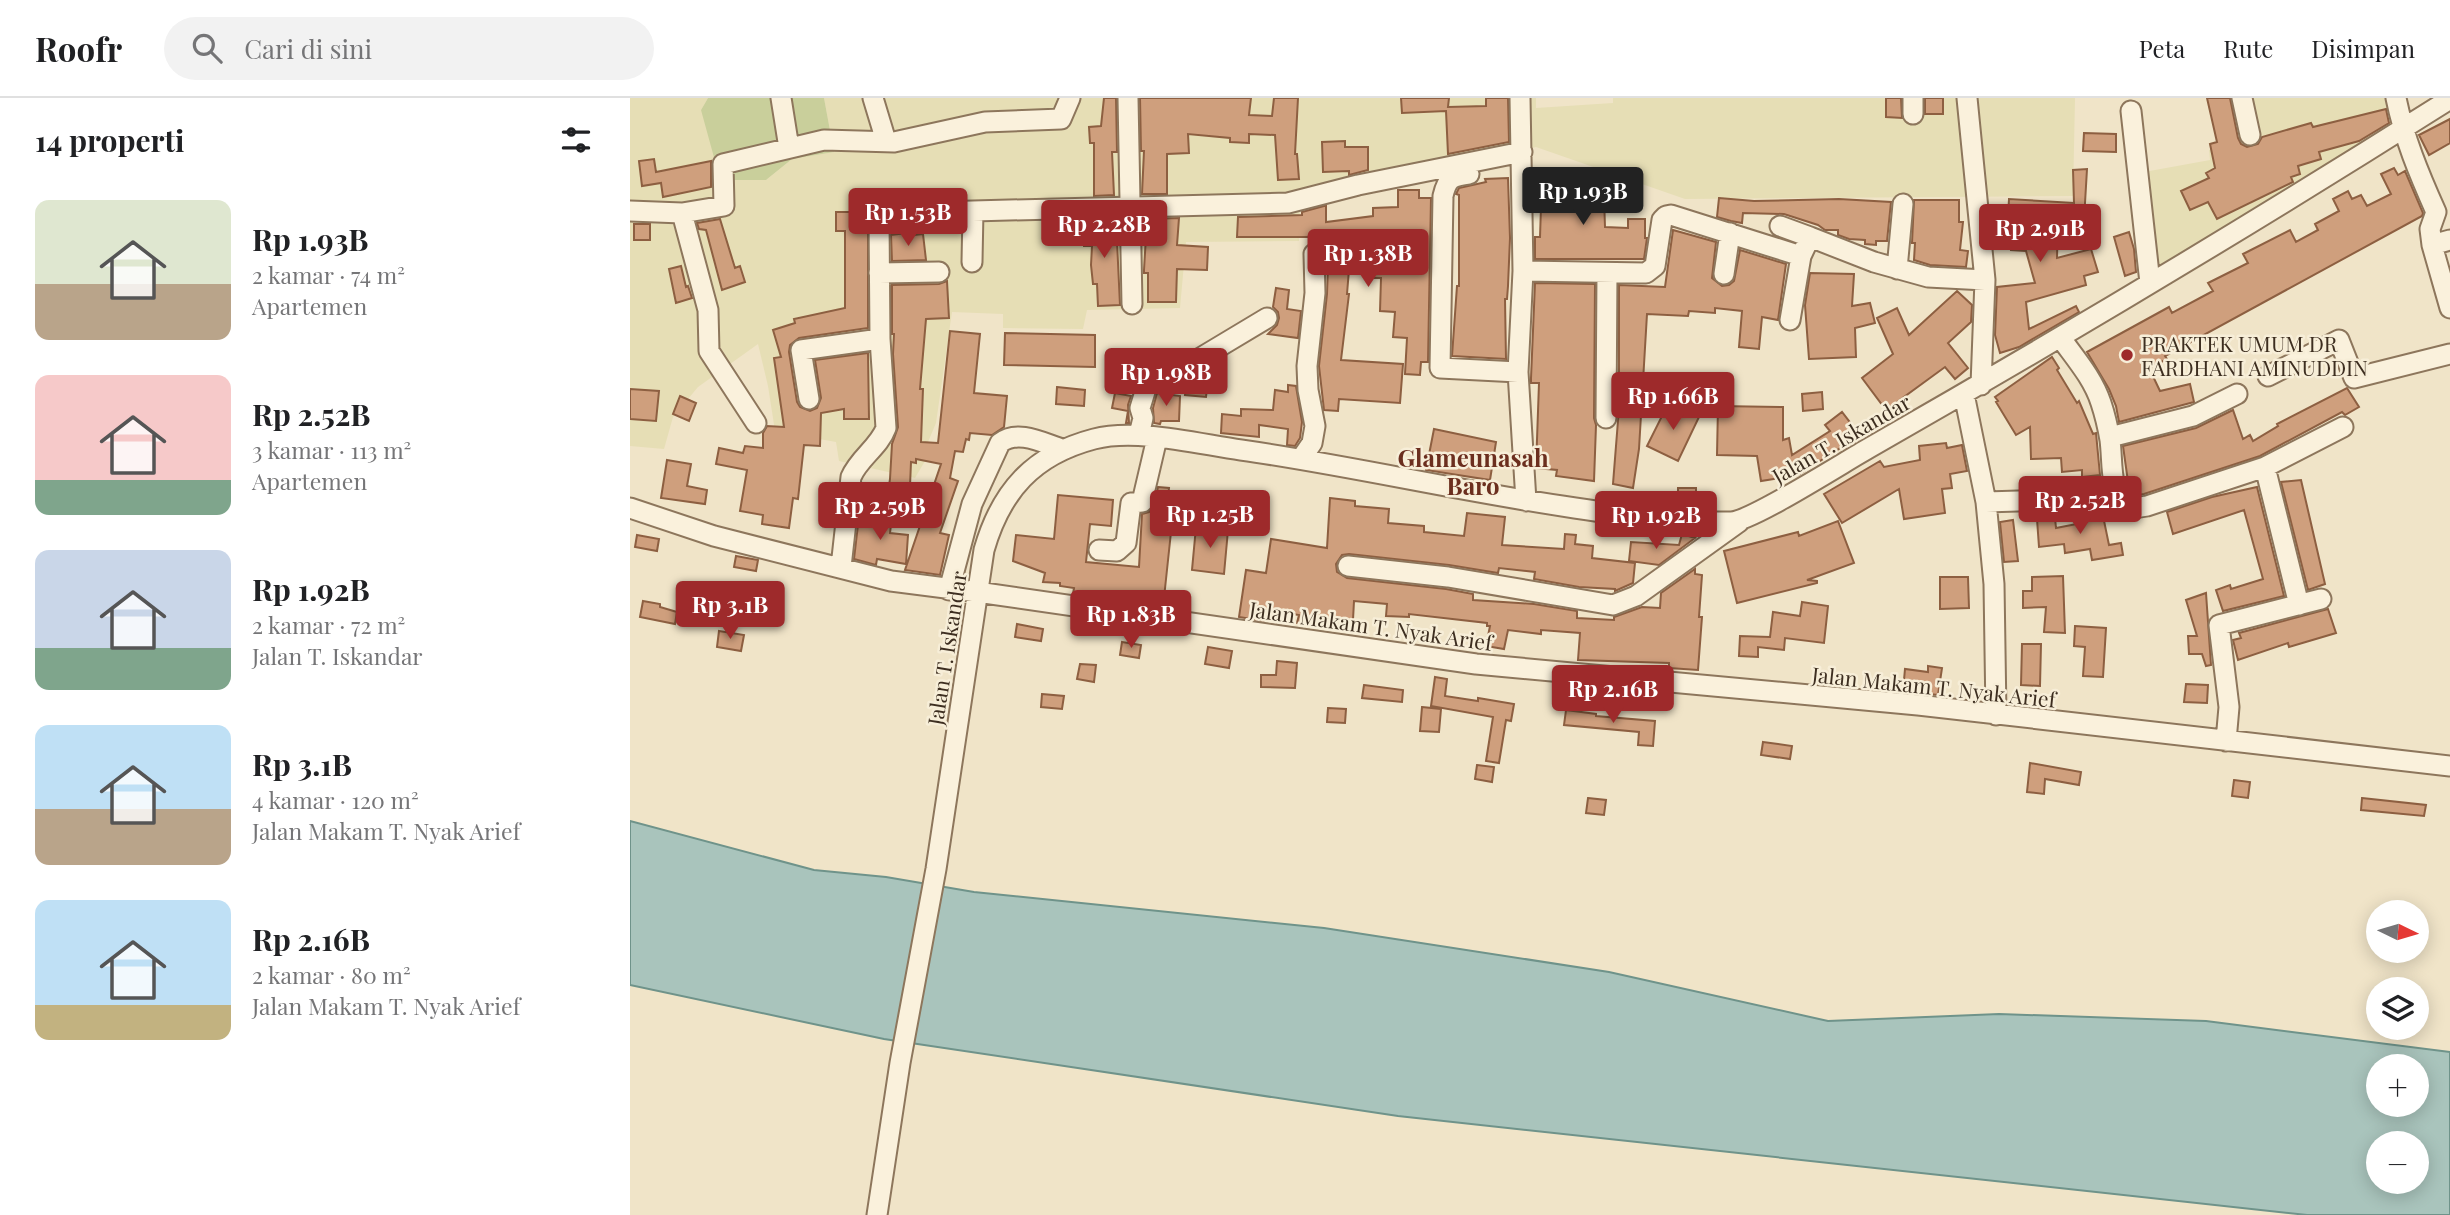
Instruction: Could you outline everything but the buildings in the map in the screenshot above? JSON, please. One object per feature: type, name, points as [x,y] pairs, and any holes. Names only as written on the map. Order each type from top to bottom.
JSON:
[{"type":"street","points":[[781,98],[789,148]]},
{"type":"street","points":[[873,98],[886,141]]},
{"type":"street","points":[[630,211],[682,213],[724,206],[723,164],[824,140],[894,142],[985,122],[1061,119],[1070,98]]},
{"type":"street","points":[[1128,98],[1132,304]]},
{"type":"street","points":[[1520,98],[1523,271],[1518,372],[1525,501]]},
{"type":"street","points":[[1967,98],[1985,280],[1972,389],[1994,584],[1996,715]]},
{"type":"street","points":[[2242,98],[2250,135]]},
{"type":"street","points":[[2396,98],[2402,130],[2436,212],[2430,229],[2441,243],[2450,308]]},
{"type":"street","name":"Jalan T. Iskandar","points":[[877,1215],[900,1063],[936,869],[984,550],[996,515],[1017,482],[1062,449],[1102,437],[1148,436],[1301,459],[1525,501],[1668,522],[1739,522],[2060,337],[2450,99]]},
{"type":"street","points":[[2131,111],[2150,283]]},
{"type":"street","points":[[934,212],[1288,203],[1358,185],[1522,158]]},
{"type":"street","points":[[1518,372],[1440,368],[1440,355],[1443,196],[1446,182],[1453,176],[1522,158]]},
{"type":"street","points":[[1897,269],[1903,204]]},
{"type":"street","points":[[972,211],[972,262]]},
{"type":"street","points":[[682,213],[708,310],[709,351],[756,423]]},
{"type":"street","points":[[1523,271],[1646,273],[1655,266],[1662,220],[1666,216],[1675,215],[1801,256]]},
{"type":"street","points":[[841,568],[851,477],[886,428],[880,339],[879,219]]},
{"type":"street","points":[[1780,226],[1897,269],[1928,277],[1985,280]]},
{"type":"street","points":[[1724,274],[1730,233]]},
{"type":"street","points":[[1790,320],[1801,256],[1810,237]]},
{"type":"street","points":[[1301,459],[1312,443],[1315,426],[1308,390],[1307,366],[1315,293],[1314,254]]},
{"type":"street","points":[[879,273],[939,272]]},
{"type":"street","points":[[1606,418],[1607,273]]},
{"type":"street","points":[[1099,550],[1117,551],[1126,543],[1131,503],[1142,502],[1148,436],[1140,408],[1151,372],[1192,363],[1267,318]]},
{"type":"street","points":[[2060,337],[2084,369],[2100,401],[2109,437],[2118,498],[2127,509],[2137,509],[2265,467],[2343,427]]},
{"type":"street","points":[[809,398],[801,350],[880,339]]},
{"type":"street","points":[[2269,376],[2339,340],[2354,378],[2450,354]]},
{"type":"street","points":[[2109,437],[2193,415],[2237,394]]},
{"type":"street","points":[[949,590],[972,504],[1000,443],[1007,438],[1022,437],[1062,449]]},
{"type":"street","points":[[2265,467],[2299,605]]},
{"type":"street","points":[[1986,502],[2118,498]]},
{"type":"street","name":"Jalan Makam T. Nyak Arief","points":[[630,508],[713,536],[891,581],[949,590],[1476,664],[1905,704],[2450,766]]},
{"type":"street","points":[[1348,566],[1448,577],[1613,605],[1636,596],[1739,522]]},
{"type":"street","points":[[2226,741],[2230,707],[2219,625],[2322,599]]},
{"type":"shaded area","points":[[630,98],[708,98],[701,110],[766,180],[792,159],[834,152],[824,98],[1536,98],[1536,108],[1613,103],[1613,98],[2075,98],[2073,196],[1685,199],[1536,147],[1300,199],[1299,241],[1186,242],[1180,308],[1087,310],[1083,329],[1003,328],[1003,314],[952,312],[936,423],[928,442],[925,461],[915,478],[839,461],[836,442],[775,431],[758,344],[698,387],[673,417],[664,449],[630,446]]},
{"type":"shaded area","points":[[2248,98],[2399,98],[2395,133],[2145,276],[2133,174],[2210,160],[2209,150],[2257,136]]},
{"type":"green space","points":[[708,98],[824,98],[834,152],[792,159],[766,180],[731,180],[715,161],[701,110]]},
{"type":"water","points":[[630,821],[814,870],[886,877],[974,892],[1324,928],[1609,972],[1828,1021],[1999,1014],[2206,1021],[2450,1052],[2450,1215],[2307,1215],[1398,1116],[884,1039],[630,985]]},
{"type":"place","name":"PRAKTEK UMUM DR FARDHANI AMINUDDIN","points":[[2127,355]]},
{"type":"district","name":"Glameunasah Baro","points":[[1473,471]]}]
